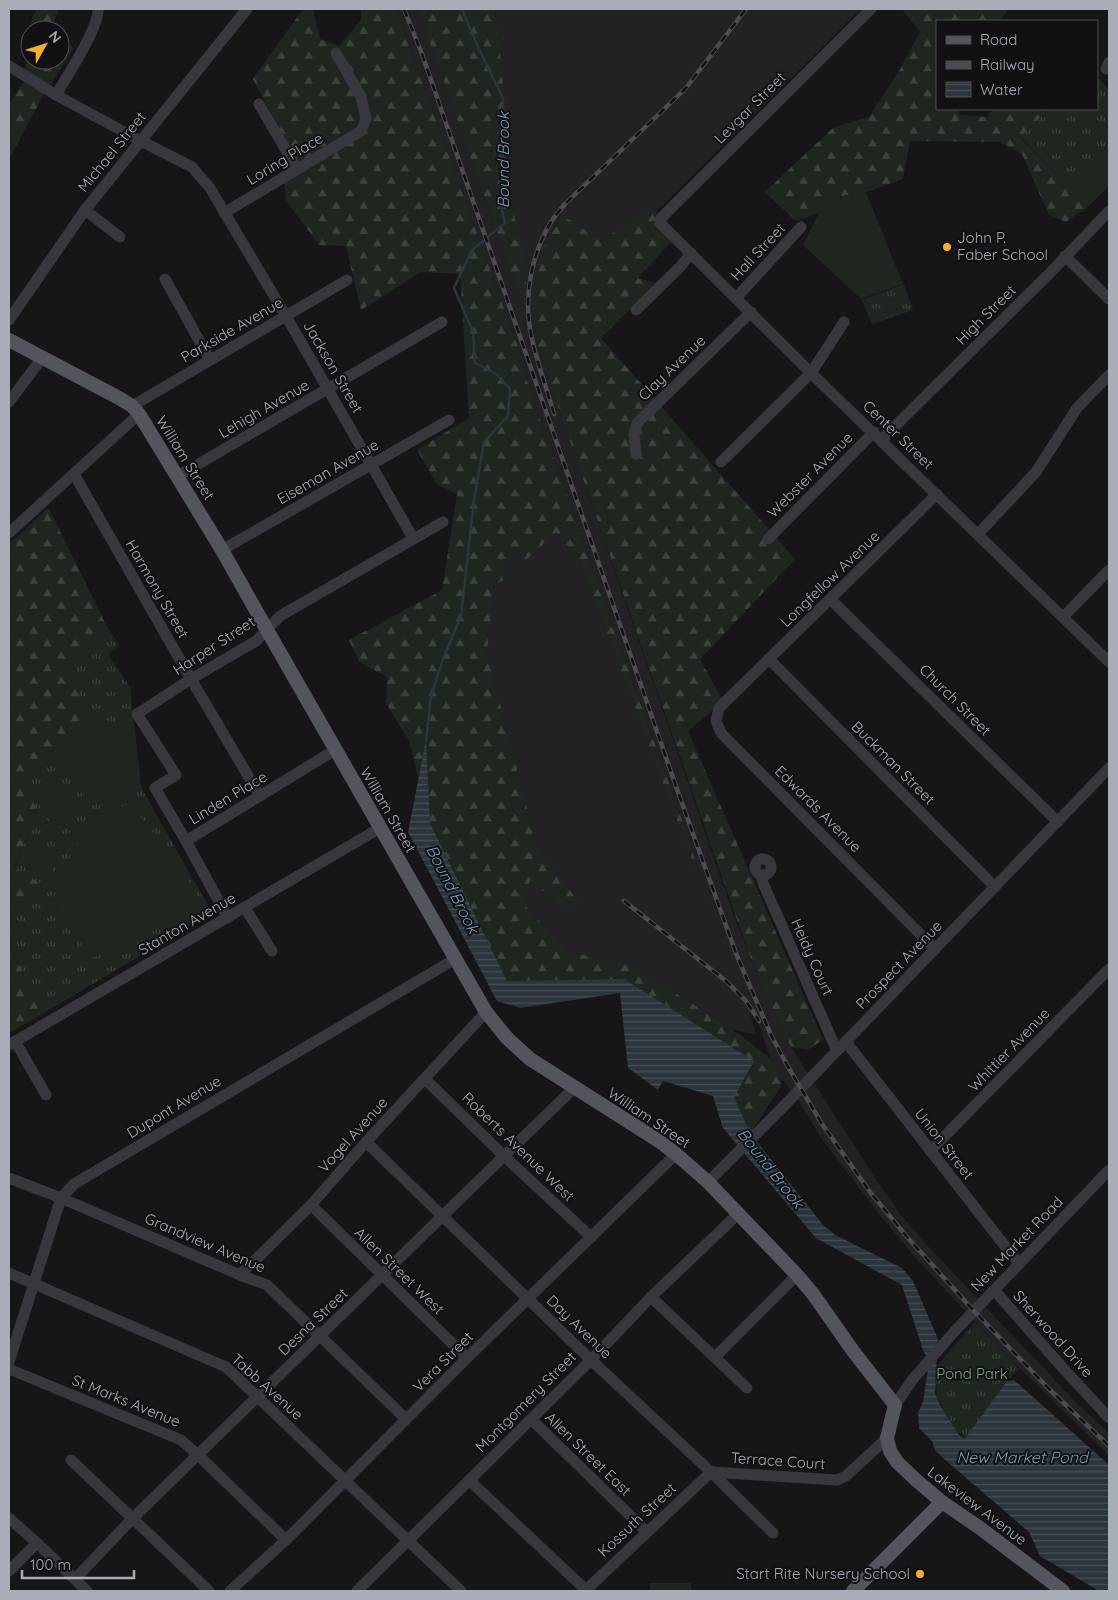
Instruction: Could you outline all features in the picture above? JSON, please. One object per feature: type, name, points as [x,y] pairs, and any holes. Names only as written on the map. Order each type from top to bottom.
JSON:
[{"type":"main road","name":"William Street","points":[[9,340],[135,410],[178,476],[222,550],[486,1012],[507,1038],[530,1059],[676,1154],[708,1182],[796,1275],[824,1309],[895,1405]]},
{"type":"main road","points":[[887,1438],[895,1405]]},
{"type":"main road","name":"Lakeview Avenue","points":[[887,1438],[890,1451],[897,1462],[916,1480],[942,1502],[980,1528],[1063,1591]]},
{"type":"main road","points":[[853,1591],[942,1502]]},
{"type":"street","points":[[56,95],[92,31],[98,15],[98,9]]},
{"type":"street","name":"Michael Street","points":[[9,320],[85,210],[248,9]]},
{"type":"street","name":"Levgar Street","points":[[667,230],[660,223],[662,217],[871,9]]},
{"type":"street","name":"Loring Place","points":[[224,213],[361,131],[366,119],[361,97],[336,53]]},
{"type":"street","name":"Jackson Street","points":[[9,66],[56,95],[192,167],[210,188],[286,316],[413,538]]},
{"type":"street","points":[[259,104],[297,169]]},
{"type":"street","points":[[85,210],[120,237]]},
{"type":"street","name":"High Street","points":[[878,436],[1065,256],[1109,211]]},
{"type":"street","name":"Hall Street","points":[[736,298],[801,227]]},
{"type":"street","name":"Center Street","points":[[667,230],[1109,662]]},
{"type":"street","points":[[636,310],[681,266],[691,253]]},
{"type":"street","points":[[1065,256],[1109,299]]},
{"type":"street","points":[[165,279],[210,360]]},
{"type":"street","name":"Parkside Avenue","points":[[9,533],[74,474],[135,410],[210,360],[347,280]]},
{"type":"street","name":"Clay Avenue","points":[[636,454],[634,434],[637,423],[751,312]]},
{"type":"street","name":"Lehigh Avenue","points":[[178,476],[442,322]]},
{"type":"street","points":[[721,462],[812,373],[844,322]]},
{"type":"street","points":[[9,402],[42,358]]},
{"type":"street","points":[[978,534],[1036,472],[1077,408],[1109,375]]},
{"type":"street","name":"Eiseman Avenue","points":[[222,550],[449,420]]},
{"type":"street","name":"Webster Avenue","points":[[768,539],[878,436]]},
{"type":"street","name":"Harmony Street","points":[[74,474],[260,796]]},
{"type":"street","name":"Longfellow Avenue","points":[[743,685],[938,494]]},
{"type":"street","name":"Harper Street","points":[[186,841],[155,788],[176,774],[137,714],[256,640],[280,616],[442,522]]},
{"type":"street","points":[[1063,617],[1109,570]]},
{"type":"street","name":"Church Street","points":[[830,599],[1058,822]]},
{"type":"street","name":"Buckman Street","points":[[769,659],[995,887]]},
{"type":"street","name":"Edwards Avenue","points":[[743,685],[719,708],[716,721],[721,733],[935,949]]},
{"type":"street","name":"Linden Place","points":[[228,918],[186,841],[335,750]]},
{"type":"street","name":"Prospect Avenue","points":[[708,1182],[846,1042],[1109,768]]},
{"type":"street","name":"Stanton Avenue","points":[[12,1043],[380,828]]},
{"type":"street","name":"Heidy Court","points":[[762,876],[762,884],[836,1051]]},
{"type":"street","points":[[245,908],[272,951]]},
{"type":"street","name":"Dupont Avenue","points":[[9,1362],[61,1198],[74,1184],[455,959]]},
{"type":"street","name":"Whittier Avenue","points":[[930,1151],[1109,969]]},
{"type":"street","name":"Vogel Avenue","points":[[240,1275],[310,1205],[486,1012]]},
{"type":"street","name":"Union Street","points":[[846,1042],[1019,1264]]},
{"type":"street","points":[[12,1043],[46,1095]]},
{"type":"street","name":"Roberts Avenue West","points":[[425,1079],[590,1237]]},
{"type":"street","name":"Desna Street","points":[[75,1579],[198,1454],[574,1088]]},
{"type":"street","name":"Day Avenue","points":[[366,1142],[590,1360],[711,1472],[773,1533]]},
{"type":"street","name":"Vera Street","points":[[230,1591],[286,1540],[467,1358],[676,1154]]},
{"type":"street","name":"New Market Road","points":[[895,1405],[913,1379],[948,1340],[1109,1170]]},
{"type":"street","name":"Grandview Avenue","points":[[9,1178],[267,1285],[406,1419]]},
{"type":"street","name":"Allen Street West","points":[[310,1205],[467,1358]]},
{"type":"street","name":"Montgomery Street","points":[[357,1591],[651,1297],[739,1213]]},
{"type":"street","name":"Tabb Avenue","points":[[9,1273],[226,1367],[461,1591]]},
{"type":"street","points":[[714,1357],[796,1275]]},
{"type":"street","name":"Sherwood Drive","points":[[994,1290],[1062,1368],[1109,1418]]},
{"type":"street","points":[[651,1297],[747,1388]]},
{"type":"street","name":"St Marks Avenue","points":[[9,1369],[181,1440],[198,1454],[286,1540]]},
{"type":"street","name":"Allen Street East","points":[[531,1419],[646,1531]]},
{"type":"street","name":"Terrace Court","points":[[711,1472],[837,1480],[846,1476],[887,1438]]},
{"type":"street","points":[[71,1460],[209,1591]]},
{"type":"street","name":"Kossuth Street","points":[[585,1591],[646,1531],[711,1472]]},
{"type":"street","points":[[469,1480],[585,1591]]},
{"type":"street","points":[[9,1518],[87,1591]]},
{"type":"street","points":[[9,1571],[37,1543]]},
{"type":"shaded area","points":[[396,9],[418,9],[519,294],[526,272],[510,196],[495,9],[861,9],[657,211],[652,207],[601,241],[560,214],[533,283],[533,319],[538,347],[551,387],[738,927],[760,982],[791,1047],[877,1181],[902,1216],[993,1315],[1076,1402],[1109,1433],[1109,1456],[1005,1354],[914,1256],[875,1209],[821,1138],[798,1100],[782,1079],[770,1058],[761,1030],[747,1000],[756,1035],[732,1029],[630,964],[568,952],[526,906],[530,880],[566,910],[579,904],[537,846],[487,654],[494,584],[503,581],[506,563],[514,553],[526,560],[556,531],[578,557],[704,891],[687,834],[531,394],[517,344]]},
{"type":"green space","points":[[37,9],[59,9],[55,20],[32,20]]},
{"type":"green space","points":[[303,9],[313,9],[320,39],[339,46],[361,20],[361,9],[396,9],[517,344],[531,394],[687,834],[707,900],[578,557],[556,532],[526,560],[514,553],[506,563],[503,581],[494,584],[487,654],[537,846],[580,904],[566,910],[530,880],[526,906],[568,952],[630,964],[732,1029],[770,1058],[782,1079],[780,1088],[750,1133],[734,1097],[624,979],[507,981],[430,823],[409,741],[386,703],[387,677],[359,662],[349,640],[442,590],[457,494],[437,484],[417,450],[469,418],[460,274],[421,272],[361,310],[346,246],[319,245],[286,200],[281,132],[253,79]]},
{"type":"green space","points":[[418,9],[495,9],[502,71],[510,196],[527,270],[524,300],[519,294]]},
{"type":"green space","points":[[902,9],[1009,9],[1000,20],[936,20],[936,110],[959,110],[959,115],[987,117],[993,110],[1048,110],[1020,137],[1087,207],[1066,222],[1049,215],[1022,154],[1000,142],[910,141],[903,179],[866,192],[837,197],[819,213],[796,221],[765,192],[834,127],[869,117],[899,71],[920,32]]},
{"type":"green space","points":[[70,45],[74,48],[70,54]]},
{"type":"green space","points":[[25,70],[60,70],[44,94],[9,159],[9,105],[24,81]]},
{"type":"green space","points":[[1098,78],[1107,88],[1109,86],[1109,186],[1087,207],[1020,136],[1048,110],[1098,110]]},
{"type":"green space","points":[[1100,149],[1109,159],[1109,186],[1087,207],[1064,182]]},
{"type":"green space","points":[[866,192],[903,284],[861,299],[803,245],[819,213],[837,197]]},
{"type":"green space","points":[[652,207],[657,211],[660,226],[672,241],[638,278],[656,283],[601,338],[795,559],[700,659],[723,701],[688,731],[823,1040],[807,1050],[791,1047],[760,982],[745,943],[538,347],[533,319],[535,267],[561,214],[601,241]]},
{"type":"green space","points":[[904,284],[913,310],[872,324],[862,300]]},
{"type":"green space","points":[[48,508],[107,627],[70,670],[91,723],[27,781],[37,813],[14,869],[42,884],[9,918],[9,544]]},
{"type":"green space","points":[[107,627],[119,645],[108,654],[130,687],[141,787],[212,913],[44,1013],[9,945],[9,918],[42,884],[14,870],[37,813],[26,781],[70,670]]},
{"type":"green space","points":[[134,722],[140,778],[112,801],[92,805],[53,758],[91,723]]},
{"type":"green space","points":[[57,774],[78,806],[51,823],[31,792]]},
{"type":"green space","points":[[130,803],[183,870],[198,901],[174,921],[92,958],[68,925],[61,901],[62,882],[69,859],[83,834],[101,816]]},
{"type":"green space","points":[[36,843],[47,848],[35,872],[24,867]]},
{"type":"green space","points":[[49,850],[60,855],[49,879],[38,874]]},
{"type":"green space","points":[[9,945],[44,1013],[9,1033]]},
{"type":"green space","name":"Pond Park","points":[[975,1322],[1019,1369],[1007,1381],[966,1437],[955,1431],[937,1397],[936,1367]]},
{"type":"green space","points":[[650,1583],[691,1583],[691,1591],[650,1591]]},
{"type":"water","name":"New Market Pond","points":[[426,740],[430,823],[507,981],[624,979],[754,1061],[734,1097],[750,1133],[823,1225],[835,1235],[902,1268],[913,1281],[938,1339],[935,1393],[941,1407],[959,1435],[964,1438],[966,1437],[1007,1381],[1014,1380],[1109,1465],[1109,1591],[1099,1591],[1040,1556],[1029,1532],[935,1450],[932,1441],[919,1428],[918,1413],[923,1402],[929,1361],[923,1350],[902,1285],[816,1238],[723,1128],[713,1096],[663,1081],[658,1090],[628,1068],[620,993],[520,1008],[497,1001],[408,832]]},
{"type":"waterway","name":"Bound Brook","points":[[426,741],[431,696],[443,659],[461,616],[474,500],[484,442],[508,416],[510,389],[496,374],[475,363],[473,332],[454,288],[472,250],[505,223],[501,205],[503,98],[476,43],[462,9]]},
{"type":"railway","points":[[404,9],[422,54],[678,792],[737,956],[771,1035],[822,1124],[870,1192],[907,1237],[974,1311],[1050,1390],[1109,1446]]},
{"type":"railway","points":[[554,414],[535,351],[528,315],[531,274],[544,234],[565,204],[686,88],[746,9]]},
{"type":"railway","points":[[624,901],[726,981],[746,1001],[759,1021]]},
{"type":"place","name":"John P. Faber School","points":[[947,247]]},
{"type":"place","name":"Start Rite Nursery School","points":[[920,1574]]}]
